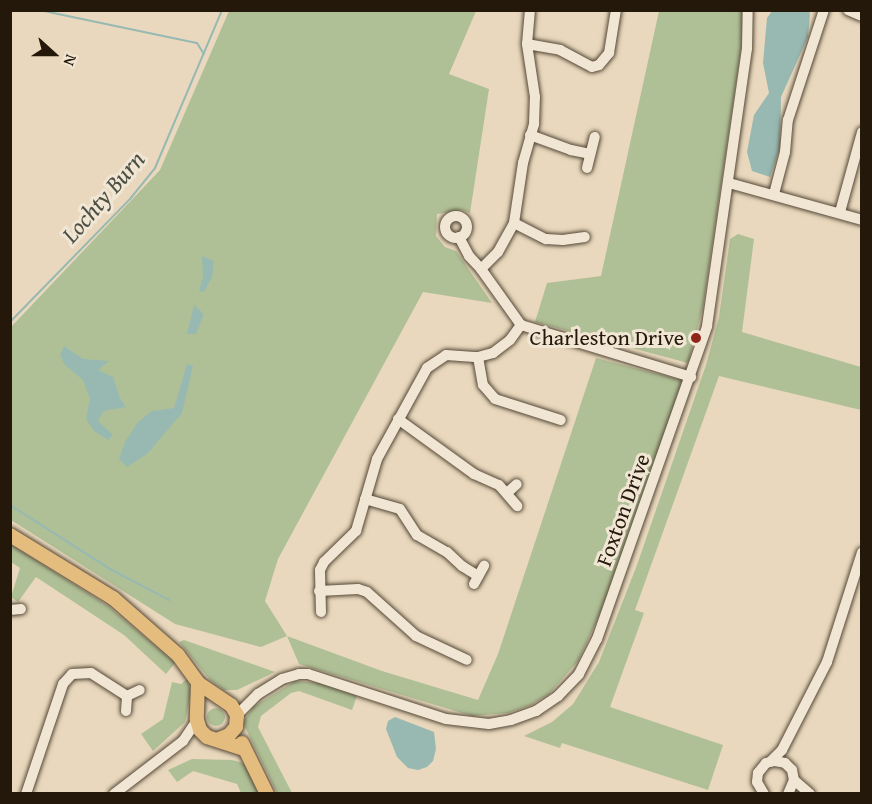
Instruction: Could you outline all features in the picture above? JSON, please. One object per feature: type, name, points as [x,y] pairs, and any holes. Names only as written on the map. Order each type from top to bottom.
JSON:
[{"type":"main road","points":[[10,535],[113,598],[178,655],[198,683],[224,701],[236,721],[244,748],[267,794]]},
{"type":"main road","points":[[198,683],[197,717],[200,730],[213,738],[244,748]]},
{"type":"main road","points":[[197,717],[204,704],[224,701]]},
{"type":"main road","points":[[213,738],[229,735],[236,721]]},
{"type":"street","points":[[481,269],[498,252],[514,224],[535,97],[527,44],[530,10]]},
{"type":"street","points":[[527,44],[560,50],[592,67],[599,64],[609,52],[616,10]]},
{"type":"street","name":"Foxton Drive","points":[[224,701],[258,694],[291,675],[308,674],[446,719],[473,724],[511,720],[549,703],[572,682],[591,655],[691,376],[712,305],[747,48],[748,10]]},
{"type":"street","points":[[774,194],[785,152],[788,120],[824,10]]},
{"type":"street","points":[[848,10],[861,16]]},
{"type":"street","points":[[840,212],[859,151],[861,132]]},
{"type":"street","points":[[530,135],[590,154]]},
{"type":"street","points":[[587,168],[595,137]]},
{"type":"street","points":[[729,183],[840,212],[861,220]]},
{"type":"street","points":[[514,224],[556,240],[585,237]]},
{"type":"street","points":[[459,237],[469,256],[481,269],[521,326],[691,376]]},
{"type":"street","points":[[321,612],[320,570],[324,562],[356,531],[377,459],[427,368],[446,355],[478,357],[501,349],[521,326]]},
{"type":"street","points":[[478,357],[483,385],[495,399],[561,420]]},
{"type":"street","points":[[398,418],[474,474],[492,481],[507,493],[517,506]]},
{"type":"street","points":[[507,493],[517,484]]},
{"type":"street","points":[[365,499],[400,509],[417,535],[447,552],[462,566],[479,575]]},
{"type":"street","points":[[764,794],[757,782],[758,773],[782,750],[828,662],[861,552]]},
{"type":"street","points":[[319,591],[358,589],[367,591],[411,633],[443,651],[467,660]]},
{"type":"street","points":[[26,794],[63,684],[72,674],[91,673],[127,696]]},
{"type":"street","points":[[127,696],[140,690]]},
{"type":"street","name":"Foxton Drive","points":[[236,721],[258,694]]},
{"type":"street","points":[[126,711],[127,696]]},
{"type":"street","points":[[114,794],[183,741],[197,717]]},
{"type":"street","points":[[789,737],[787,757],[794,780],[810,794]]},
{"type":"street","points":[[183,741],[213,738]]},
{"type":"street","points":[[770,762],[780,761],[789,766]]},
{"type":"street","points":[[788,794],[794,780]]},
{"type":"green space","points":[[229,11],[476,11],[449,74],[489,89],[470,213],[462,210],[437,214],[436,236],[445,247],[456,251],[492,303],[423,292],[278,559],[265,601],[287,636],[261,647],[175,624],[11,520],[10,328],[160,170]]},
{"type":"green space","points":[[659,11],[744,11],[741,49],[703,307],[688,363],[535,322],[547,283],[601,276]]},
{"type":"green space","points":[[738,234],[754,239],[742,332],[861,367],[861,410],[719,376],[635,610],[644,613],[610,707],[723,745],[708,790],[562,743],[560,748],[524,736],[552,722],[573,704],[599,662],[637,565],[706,365],[719,317],[730,239]]},
{"type":"green space","points":[[596,358],[685,381],[599,616],[578,661],[549,694],[531,705],[508,713],[472,716],[299,664],[287,636],[382,671],[478,700],[498,654]]},
{"type":"green space","points":[[10,544],[108,606],[175,663],[166,674],[124,635],[36,577],[18,602],[11,597],[20,568],[11,562]]},
{"type":"green space","points":[[184,640],[275,672],[237,690],[224,690],[210,680],[179,642]]},
{"type":"green space","points":[[187,679],[191,692],[185,722],[153,751],[141,734],[163,719],[172,682],[181,684]]},
{"type":"green space","points":[[295,681],[319,683],[357,696],[352,710],[299,691],[291,693],[261,716],[258,727],[292,793],[277,793],[243,723],[253,707]]},
{"type":"green space","points":[[212,708],[220,708],[225,713],[223,724],[212,726],[207,721],[207,713]]},
{"type":"green space","points":[[192,759],[232,760],[243,763],[253,771],[263,793],[241,793],[237,784],[193,771],[177,782],[168,770]]},
{"type":"water","points":[[772,11],[808,11],[810,13],[808,37],[781,97],[780,147],[770,177],[752,171],[747,152],[754,115],[769,93],[763,63],[767,18]]},
{"type":"water","points":[[202,256],[214,261],[212,277],[204,292],[199,291],[203,277]]},
{"type":"water","points":[[194,305],[204,314],[196,334],[187,334]]},
{"type":"water","points":[[64,346],[83,359],[109,361],[98,370],[113,377],[120,398],[126,407],[104,411],[98,421],[113,435],[108,440],[94,431],[86,419],[90,399],[83,380],[65,365],[60,355]]},
{"type":"water","points":[[187,364],[193,366],[182,413],[147,454],[127,467],[119,459],[125,442],[138,422],[152,411],[174,408]]},
{"type":"water","points":[[395,717],[434,732],[436,749],[433,761],[427,767],[418,770],[408,768],[397,757],[386,729],[388,721]]},
{"type":"waterway","points":[[39,10],[197,43],[204,54]]},
{"type":"waterway","name":"Lochty Burn","points":[[10,322],[130,199],[155,168],[222,10]]},
{"type":"waterway","points":[[10,505],[110,569],[169,600]]},
{"type":"place","name":"Charleston Drive","points":[[696,338]]}]
